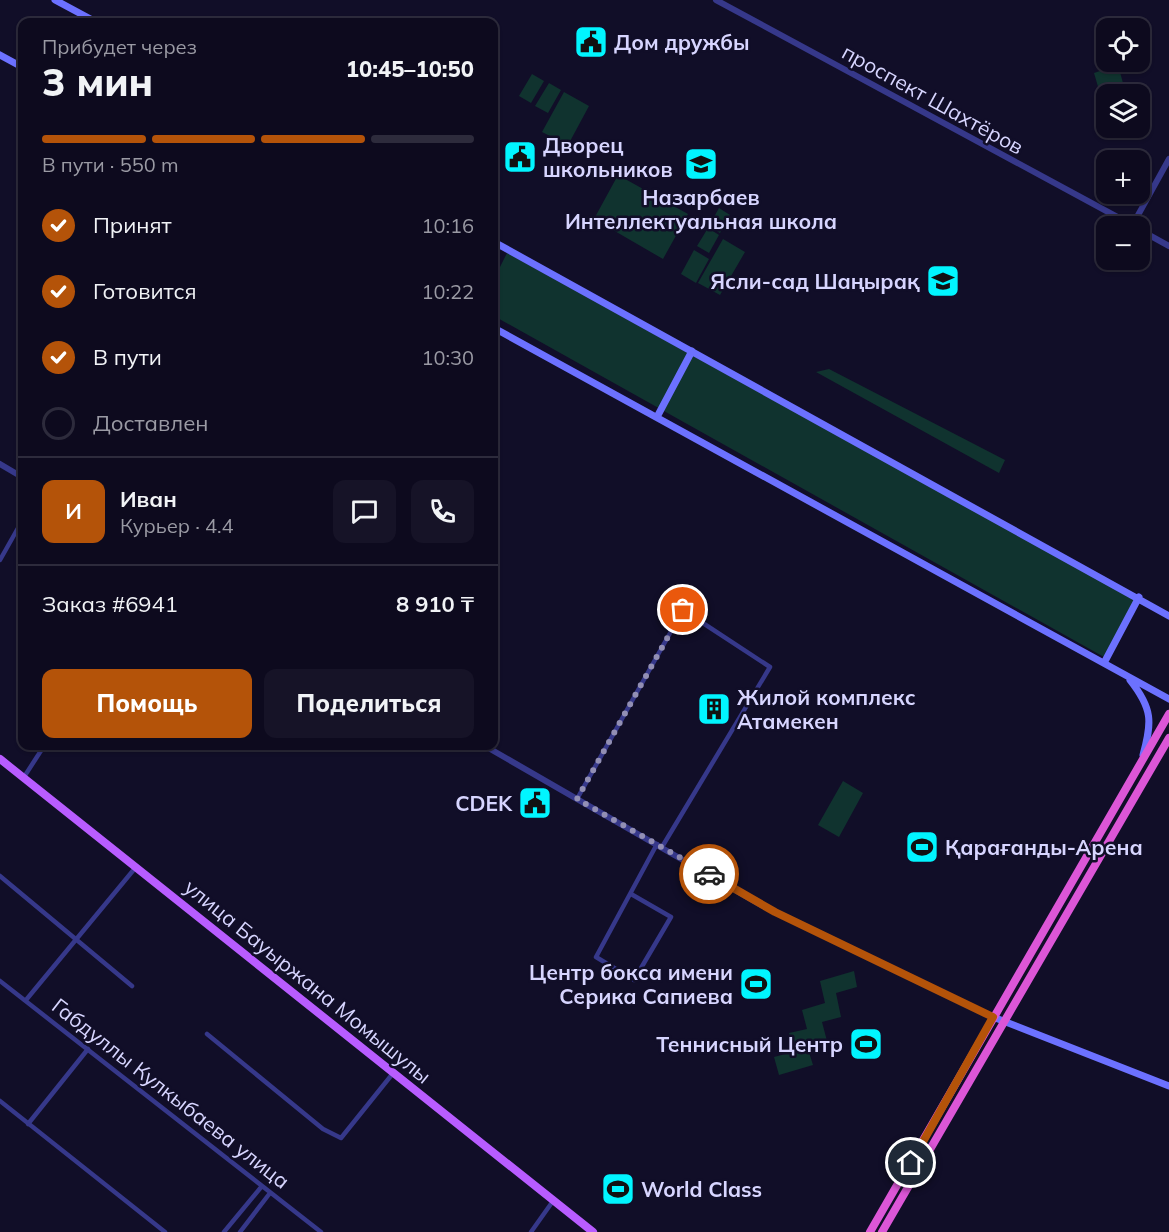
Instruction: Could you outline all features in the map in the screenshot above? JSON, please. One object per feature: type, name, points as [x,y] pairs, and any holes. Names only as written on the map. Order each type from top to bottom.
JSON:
[{"type":"highway","points":[[870,1232],[929,1135],[993,1017],[1169,714]]},
{"type":"highway","points":[[882,1232],[1169,738]]},
{"type":"main road","points":[[55,0],[89,18]]},
{"type":"main road","points":[[0,55],[18,65]]},
{"type":"main road","points":[[498,244],[1169,614]]},
{"type":"main road","points":[[498,330],[1169,699]]},
{"type":"main road","points":[[657,417],[692,351]]},
{"type":"main road","points":[[1104,663],[1139,597]]},
{"type":"main road","points":[[1126,676],[1146,704],[1151,725],[1142,761]]},
{"type":"main road","name":"улица Бауыржана Момышулы","points":[[0,759],[593,1232]]},
{"type":"main road","points":[[993,1017],[1169,1086]]},
{"type":"street","name":"проспект Шахтёров","points":[[716,0],[1115,216]]},
{"type":"street","points":[[1138,216],[1169,159]]},
{"type":"street","points":[[1150,236],[1169,246]]},
{"type":"street","points":[[0,464],[18,475]]},
{"type":"street","points":[[0,560],[18,528]]},
{"type":"street","points":[[577,799],[683,610],[770,667],[659,846],[631,894],[596,957],[634,980],[671,917],[631,894]]},
{"type":"street","points":[[24,777],[41,750]]},
{"type":"street","points":[[492,750],[775,912],[993,1017]]},
{"type":"street","points":[[26,1000],[136,867]]},
{"type":"street","points":[[0,876],[132,986]]},
{"type":"street","name":"Габдуллы Кулкыбаева улица","points":[[0,981],[321,1232]]},
{"type":"street","points":[[207,1034],[323,1130],[341,1138],[394,1072]]},
{"type":"street","points":[[28,1124],[88,1049]]},
{"type":"street","points":[[0,1101],[165,1232]]},
{"type":"street","points":[[224,1232],[262,1186]]},
{"type":"street","points":[[240,1232],[270,1192]]},
{"type":"street","points":[[531,1232],[553,1201]]},
{"type":"green space","points":[[1120,72],[1123,83],[1097,84],[1094,73]]},
{"type":"green space","points":[[532,74],[544,81],[531,103],[519,96]]},
{"type":"green space","points":[[549,83],[561,90],[548,113],[535,106]]},
{"type":"green space","points":[[564,92],[589,106],[568,145],[542,132]]},
{"type":"green space","points":[[618,175],[688,214],[663,259],[594,219]]},
{"type":"green space","points":[[719,208],[730,215],[720,233],[709,226]]},
{"type":"green space","points":[[708,228],[719,235],[709,253],[697,246]]},
{"type":"green space","points":[[723,239],[745,252],[720,295],[698,283]]},
{"type":"green space","points":[[694,250],[709,259],[696,283],[681,274]]},
{"type":"green space","points":[[507,253],[1137,601],[1104,657],[498,318],[498,271]]},
{"type":"green space","points":[[829,369],[1005,460],[999,473],[816,372]]},
{"type":"green space","points":[[843,781],[863,793],[839,837],[818,825]]},
{"type":"green space","points":[[854,971],[857,987],[836,993],[841,1017],[822,1022],[827,1041],[807,1046],[813,1065],[779,1075],[774,1057],[793,1052],[789,1033],[807,1029],[802,1010],[825,1003],[820,981]]},
{"type":"way so far","points":[[683,610],[577,799],[709,874]]},
{"type":"place","name":"Дом дружбы","points":[[591,42]]},
{"type":"place","name":"Дворец школьников","points":[[520,157]]},
{"type":"place","name":"Назарбаев Интеллектуальная школа","points":[[701,164]]},
{"type":"place","name":"Ясли-сад Шаңырақ","points":[[943,281]]},
{"type":"place","name":"Жилой комплекс Атамекен","points":[[714,709]]},
{"type":"place","name":"CDEK","points":[[535,803]]},
{"type":"place","name":"Қарағанды-Арена","points":[[922,847]]},
{"type":"place","name":"Центр бокса имени Серика Сапиева","points":[[756,984]]},
{"type":"place","name":"Теннисный Центр","points":[[866,1044]]},
{"type":"place","name":"World Class","points":[[618,1189]]},
{"type":"route","points":[[709,874],[761,905],[993,1017],[929,1135],[911,1163]]}]
